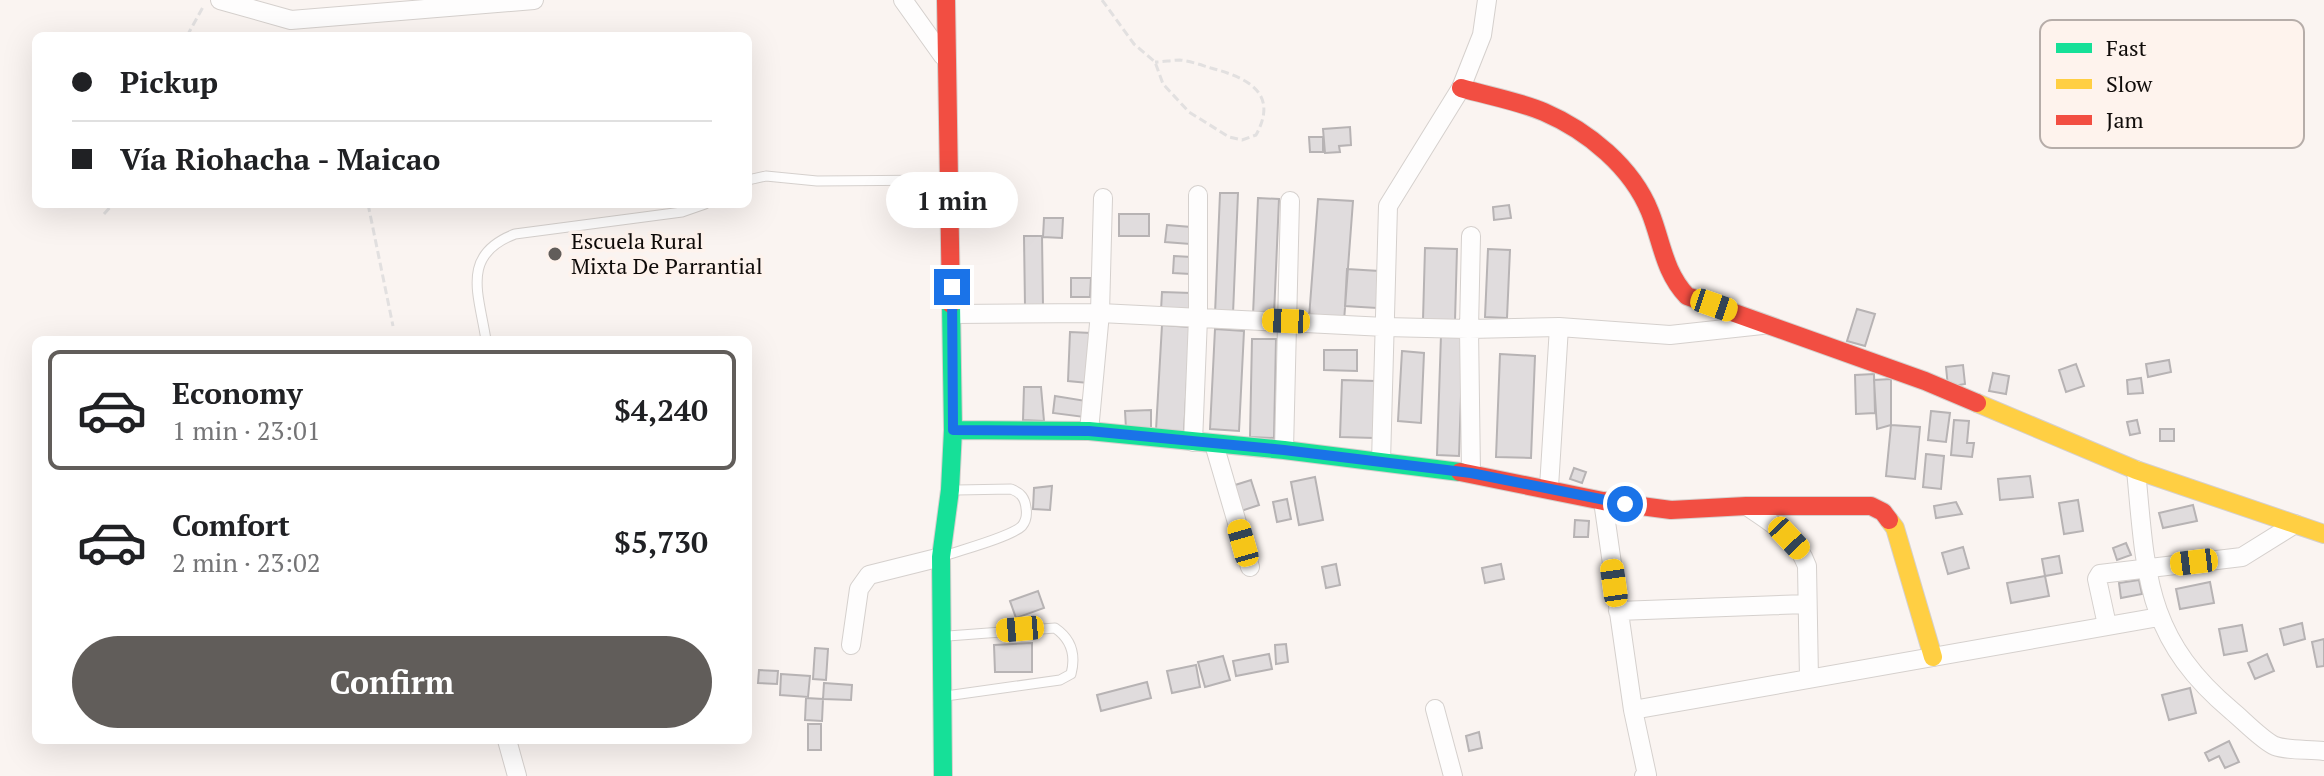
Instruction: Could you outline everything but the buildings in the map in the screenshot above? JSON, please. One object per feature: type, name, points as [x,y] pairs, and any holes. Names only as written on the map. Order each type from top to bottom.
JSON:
[{"type":"main road","points":[[943,776],[941,557],[950,490],[953,430],[946,0]]},
{"type":"main road","points":[[1461,88],[1554,116],[1613,156],[1646,201],[1667,271],[1675,285],[1687,296],[1925,381],[2136,470],[2324,534]]},
{"type":"main road","points":[[953,430],[1089,431],[1284,450],[1471,473],[1549,487],[1603,501],[1671,510],[1860,504],[1883,512],[1895,528],[1933,657]]},
{"type":"street","points":[[220,0],[291,20],[534,0]]},
{"type":"street","points":[[903,0],[949,65]]},
{"type":"street","points":[[1381,462],[1388,206],[1461,88],[1482,35],[1487,0]]},
{"type":"street","points":[[1193,442],[1198,318],[1198,195]]},
{"type":"street","points":[[1089,431],[1100,313],[1103,198]]},
{"type":"street","points":[[1284,450],[1290,201]]},
{"type":"street","points":[[1471,236],[1471,473]]},
{"type":"street","points":[[953,314],[1100,313],[1385,327],[1559,327],[1670,335],[1768,324]]},
{"type":"street","points":[[1549,487],[1559,327]]},
{"type":"street","points":[[1214,444],[1250,567]]},
{"type":"street","points":[[2136,470],[2145,568],[2159,617],[2172,646],[2209,691],[2275,746],[2324,751]]},
{"type":"street","points":[[1603,501],[1633,710],[1647,775],[1644,776]]},
{"type":"street","points":[[1746,506],[1773,524],[1801,551],[1807,566],[1809,679]]},
{"type":"street","points":[[2107,625],[2097,579],[2100,574],[2242,557],[2295,524]]},
{"type":"street","points":[[851,645],[859,589],[869,575],[941,557]]},
{"type":"street","points":[[1618,611],[1807,604]]},
{"type":"street","points":[[1633,710],[2159,617]]},
{"type":"street","points":[[1435,709],[1453,776]]},
{"type":"street","points":[[508,744],[517,776]]},
{"type":"lane","points":[[752,179],[766,176],[817,181],[951,180]]},
{"type":"lane","points":[[485,336],[476,276],[482,255],[496,241],[515,234],[694,208]]},
{"type":"lane","points":[[941,557],[1012,532],[1022,525],[1027,514],[1026,502],[1020,492],[1011,489],[950,490]]},
{"type":"lane","points":[[942,636],[1046,626],[1066,635],[1074,660],[1071,674],[1060,680],[943,697]]},
{"type":"path","points":[[189,32],[207,0]]},
{"type":"path","points":[[1102,0],[1134,44],[1155,62],[1163,84],[1189,112],[1229,137],[1242,140],[1256,135],[1264,120],[1265,102],[1252,84],[1230,73],[1182,60],[1155,62]]},
{"type":"path","points":[[104,214],[109,208]]},
{"type":"path","points":[[369,208],[393,326]]},
{"type":"traffic: fast","points":[[943,776],[941,557],[950,490],[953,430],[951,304]]},
{"type":"traffic: fast","points":[[953,430],[1089,431],[1284,450],[1460,472]]},
{"type":"traffic: slow","points":[[1977,403],[2136,470],[2324,534]]},
{"type":"traffic: slow","points":[[1889,520],[1895,528],[1933,657]]},
{"type":"traffic: jam","points":[[946,0],[951,304]]},
{"type":"traffic: jam","points":[[1461,88],[1544,112],[1577,129],[1607,152],[1642,196],[1668,267],[1687,296],[1925,381],[1977,403]]},
{"type":"traffic: jam","points":[[1460,472],[1603,501],[1671,510],[1746,506],[1871,506],[1883,512],[1889,520]]},
{"type":"place","name":"Escuela Rural Mixta De Parrantial","points":[[555,254]]},
{"type":"route","points":[[952,287],[953,430],[1089,431],[1284,450],[1471,473],[1625,504]]}]
